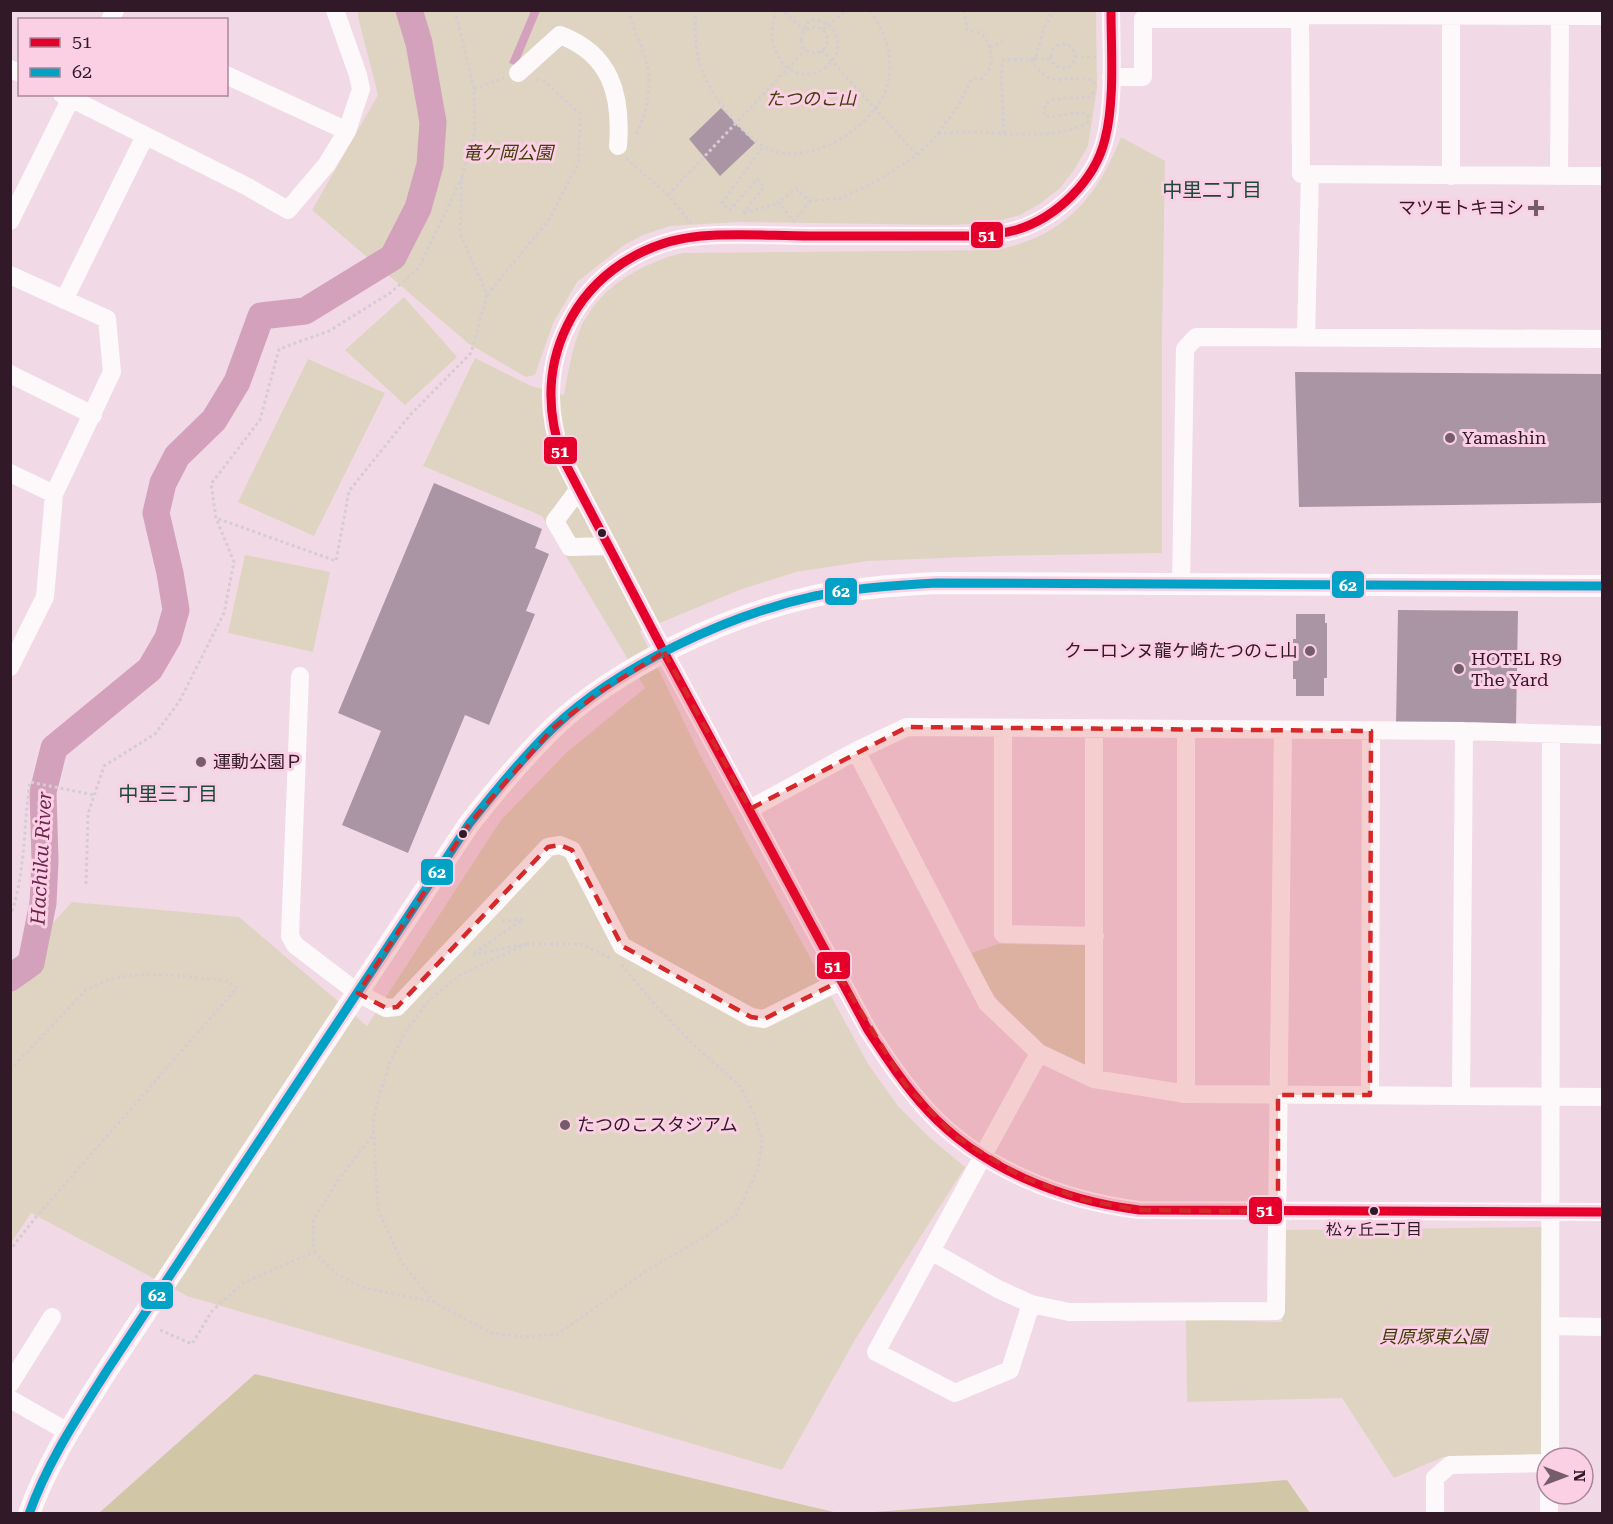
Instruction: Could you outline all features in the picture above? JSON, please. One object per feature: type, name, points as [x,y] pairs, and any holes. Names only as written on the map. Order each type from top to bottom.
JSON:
[{"type":"main road","points":[[29,1514],[48,1469],[68,1432],[469,824],[510,773],[553,728],[624,675],[664,652],[712,629],[774,607],[855,589],[937,583],[1602,586]]},
{"type":"street","points":[[10,221],[69,96],[246,186],[288,210],[327,164],[347,131],[361,88],[335,10]]},
{"type":"street","points":[[1112,10],[1109,116],[1105,140],[1098,160],[1067,201],[1044,218],[1018,230],[1000,234],[975,236],[702,236],[658,245],[635,255],[597,283],[572,317],[562,337],[551,385],[551,414],[559,448],[664,652],[868,1030],[906,1086],[955,1137],[983,1156],[1040,1184],[1084,1200],[1110,1206],[1167,1211],[1602,1212]]},
{"type":"street","points":[[1139,10],[1143,15],[1300,17]]},
{"type":"street","points":[[1111,77],[1143,77],[1143,19],[1448,13],[1602,16]]},
{"type":"street","points":[[1448,13],[1451,176]]},
{"type":"street","points":[[1559,176],[1560,16]]},
{"type":"street","points":[[1300,17],[1305,174],[1303,337]]},
{"type":"street","points":[[518,73],[560,35],[577,41],[596,56],[610,75],[626,147]]},
{"type":"street","points":[[228,76],[347,131]]},
{"type":"street","points":[[64,300],[144,136]]},
{"type":"street","points":[[1305,174],[1602,176]]},
{"type":"street","points":[[10,275],[107,319],[112,372],[54,494],[45,597],[10,667]]},
{"type":"street","points":[[1181,585],[1185,349],[1196,337],[1602,339]]},
{"type":"street","points":[[10,374],[93,415]]},
{"type":"street","points":[[10,473],[54,494]]},
{"type":"street","points":[[579,489],[555,520],[570,548],[609,546]]},
{"type":"street","points":[[300,676],[290,936],[295,945],[358,993],[386,1008],[397,1007],[548,847],[560,845],[572,850],[622,946],[751,1017],[764,1019],[842,980]]},
{"type":"street","points":[[750,809],[856,751],[907,727],[1464,731],[1602,735]]},
{"type":"street","points":[[1003,728],[1004,934],[1095,936]]},
{"type":"street","points":[[1094,1079],[1095,729]]},
{"type":"street","points":[[1186,730],[1186,1094]]},
{"type":"street","points":[[932,1251],[998,1289],[1031,1304],[1049,1309],[1080,1312],[1276,1311],[1283,731]]},
{"type":"street","points":[[1370,1095],[1371,731]]},
{"type":"street","points":[[1461,1095],[1464,731]]},
{"type":"street","points":[[1550,1446],[1551,735]]},
{"type":"street","points":[[856,751],[987,1003],[1039,1053],[1094,1079],[1186,1094],[1602,1097]]},
{"type":"street","points":[[1031,1304],[1010,1370],[955,1393],[876,1352],[1039,1053]]},
{"type":"street","points":[[10,1384],[52,1317]]},
{"type":"street","points":[[1550,1326],[1602,1327]]},
{"type":"street","points":[[10,1399],[68,1432]]},
{"type":"street","points":[[1435,1514],[1435,1478],[1450,1465],[1535,1463]]},
{"type":"path","points":[[86,884],[88,814],[104,766],[155,734],[179,702],[224,613],[234,562],[216,518],[211,484],[260,420],[279,350],[329,331],[390,293],[419,268],[462,177],[475,131],[474,89],[455,10]]},
{"type":"path","points":[[629,10],[634,32],[644,52],[649,73],[649,96],[643,121],[626,147],[702,236]]},
{"type":"path","points":[[696,10],[693,36],[702,73],[718,100],[734,121],[751,137],[774,152],[793,153],[819,149],[841,138],[866,119],[883,98],[888,78],[890,50],[883,29],[869,10]]},
{"type":"path","points":[[777,10],[772,26],[774,48],[782,62],[797,74],[824,72],[836,53],[837,40],[834,30],[830,24],[810,20],[805,26],[801,41],[805,50],[814,53],[822,50],[826,45],[826,36],[821,29],[814,27],[805,31]]},
{"type":"path","points":[[782,10],[805,31]]},
{"type":"path","points":[[823,29],[847,10]]},
{"type":"path","points":[[778,202],[794,221],[810,201],[841,198],[877,182],[916,155],[937,134],[959,105],[970,82],[974,79],[982,79],[992,60],[990,47],[981,33],[967,30],[964,10]]},
{"type":"path","points":[[1033,59],[1044,28],[1054,10]]},
{"type":"path","points":[[990,47],[1003,42]]},
{"type":"path","points":[[1059,44],[1070,46],[1075,57],[1072,64],[1062,69],[1057,68],[1050,59],[1054,48],[1059,44]]},
{"type":"path","points":[[668,195],[805,50]]},
{"type":"path","points":[[822,50],[916,155]]},
{"type":"path","points":[[1075,57],[1101,56]]},
{"type":"path","points":[[937,134],[953,132],[1038,133],[1077,129],[1087,123],[1088,116],[1082,112],[1050,117],[1045,116],[1044,109],[1048,102],[1056,99],[1091,97],[1095,89],[1092,80],[1051,80],[1044,75],[1033,59]]},
{"type":"path","points":[[992,60],[1050,59]]},
{"type":"path","points":[[1003,60],[1001,73],[1005,133]]},
{"type":"path","points":[[216,518],[336,561],[349,491],[410,415],[471,353],[487,295],[548,220],[579,162],[580,114],[544,81],[518,73],[474,89]]},
{"type":"path","points":[[764,146],[722,203],[730,210],[757,179],[764,187],[743,214],[778,202],[796,189],[810,201]]},
{"type":"path","points":[[462,177],[460,233],[487,295]]},
{"type":"path","points":[[10,917],[16,902],[23,858],[24,818],[30,782],[94,795]]},
{"type":"path","points":[[493,922],[523,919],[472,954],[526,944],[582,944],[610,958]]},
{"type":"path","points":[[435,1303],[402,1263],[378,1209],[373,1122],[378,1100],[390,1062],[406,1031],[430,999],[460,975],[526,944]]},
{"type":"path","points":[[374,1134],[338,1180],[313,1221],[314,1252],[337,1274],[361,1287],[435,1303],[491,1333],[523,1337],[558,1334],[646,1271],[703,1238],[736,1215],[758,1169],[762,1141],[754,1114],[740,1086],[695,1046],[656,1006],[620,963]]},
{"type":"path","points":[[10,1070],[86,990],[99,983],[116,977],[145,974],[228,981],[237,988],[36,1217],[10,1250]]},
{"type":"path","points":[[160,1330],[192,1344],[212,1311],[243,1283],[314,1252]]},
{"type":"highlighted area","points":[[664,652],[750,809],[907,727],[1371,731],[1370,1095],[1278,1095],[1278,1212],[1139,1210],[1084,1200],[1022,1177],[955,1136],[906,1086],[842,980],[764,1019],[751,1017],[622,946],[572,850],[560,845],[548,847],[397,1007],[386,1008],[358,993],[469,824],[553,728],[601,691]]},
{"type":"green space","name":"竜ケ岡公園","points":[[358,11],[1096,11],[1097,88],[1088,146],[1074,170],[1060,188],[1041,203],[1020,215],[991,223],[949,225],[738,222],[670,226],[643,235],[624,245],[577,282],[553,323],[535,375],[526,377],[469,344],[312,210],[378,95]]},
{"type":"green space","points":[[1121,137],[1165,161],[1162,553],[867,561],[796,572],[742,589],[640,631],[700,755],[868,1064],[898,1106],[929,1137],[965,1167],[856,1338],[782,1470],[187,1296],[31,1213],[11,1243],[11,969],[72,902],[239,917],[367,1026],[501,820],[566,753],[645,688],[542,516],[423,466],[475,358],[531,386],[564,395],[576,340],[596,303],[635,271],[682,253],[995,250],[1019,244],[1040,236],[1074,212],[1101,179]]},
{"type":"green space","points":[[404,297],[457,357],[405,405],[345,350]]},
{"type":"green space","points":[[308,359],[385,393],[314,536],[238,502]]},
{"type":"green space","points":[[245,555],[330,572],[313,652],[228,633]]},
{"type":"green space","points":[[998,944],[1087,945],[1087,1069],[1045,1047],[1021,1027],[1001,1005],[969,954]]},
{"type":"green space","name":"貝原塚東公園","points":[[1542,1227],[1544,1446],[1535,1446],[1535,1455],[1443,1457],[1394,1478],[1342,1398],[1187,1402],[1186,1319],[1282,1322],[1285,1230]]},
{"type":"shaded area","points":[[531,11],[540,11],[517,66],[509,63]]},
{"type":"shaded area","points":[[255,1374],[838,1513],[99,1513]]},
{"type":"shaded area","points":[[1287,1480],[1310,1513],[862,1513]]},
{"type":"building","points":[[721,108],[755,143],[720,176],[689,139]]},
{"type":"building","name":"Yamashin","points":[[1295,372],[1602,374],[1602,503],[1299,507]]},
{"type":"building","points":[[434,483],[542,529],[535,548],[549,554],[526,611],[535,614],[489,725],[465,715],[408,853],[342,825],[381,731],[338,713]]},
{"type":"building","points":[[1398,610],[1518,611],[1516,725],[1396,725]]},
{"type":"building","points":[[1296,614],[1325,614],[1327,678],[1324,678],[1324,696],[1296,696],[1296,679],[1293,679],[1293,639],[1296,639]]},
{"type":"waterway","name":"Hachiku River","points":[[10,978],[31,963],[43,903],[45,861],[43,792],[54,748],[150,669],[168,638],[176,610],[156,513],[163,483],[177,456],[214,420],[237,382],[261,316],[305,311],[393,257],[418,208],[430,165],[433,122],[419,43],[409,10]]},
{"type":"transit line","name":"51","points":[[1111,10],[1111,92],[1105,139],[1100,154],[1083,183],[1059,207],[1031,224],[990,235],[715,235],[680,239],[640,253],[622,263],[590,291],[578,307],[560,342],[552,375],[551,392],[554,426],[563,459],[664,652],[868,1030],[896,1072],[920,1102],[949,1131],[973,1150],[998,1165],[1052,1190],[1139,1210],[1602,1212]]},
{"type":"transit line","name":"62","points":[[29,1514],[54,1459],[106,1372],[469,824],[509,775],[553,728],[609,684],[641,664],[710,630],[781,605],[830,593],[891,586],[937,583],[1602,586]]},
{"type":"place","name":"マツモトキヨシ","points":[[1536,208]]},
{"type":"place","name":"Yamashin","points":[[1450,438]]},
{"type":"place","name":"クーロンヌ龍ケ崎たつのこ山","points":[[1310,651]]},
{"type":"place","name":"HOTEL R9 The Yard","points":[[1459,669]]},
{"type":"place","name":"運動公園Ｐ","points":[[201,762]]},
{"type":"place","name":"たつのこスタジアム","points":[[565,1125]]},
{"type":"place","name":"松ヶ丘二丁目","points":[[1374,1211]]},
{"type":"district","name":"中里二丁目","points":[[1212,190]]},
{"type":"district","name":"中里三丁目","points":[[168,794]]},
{"type":"park label","name":"たつのこ山","points":[[811,99]]}]
